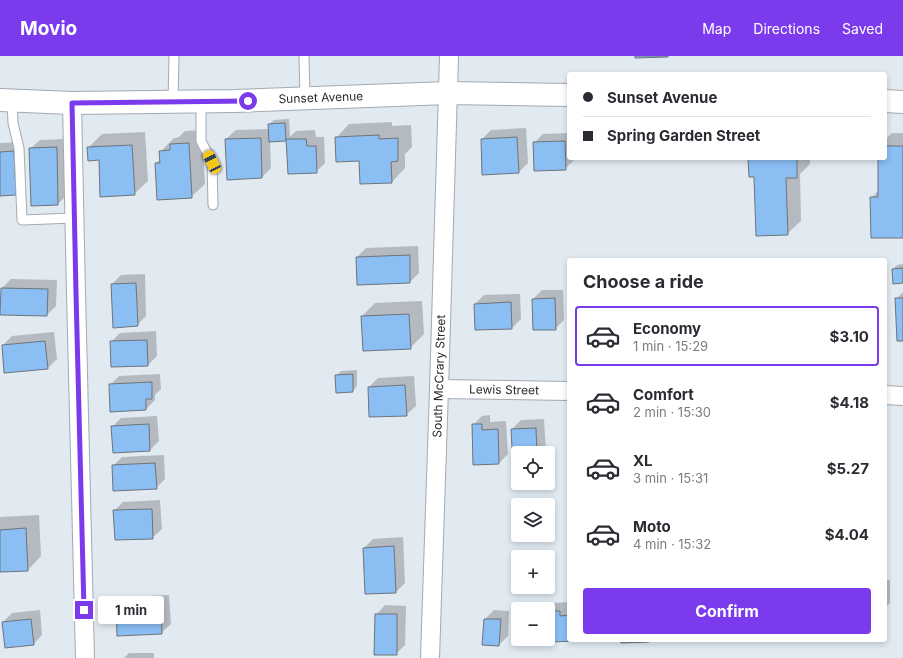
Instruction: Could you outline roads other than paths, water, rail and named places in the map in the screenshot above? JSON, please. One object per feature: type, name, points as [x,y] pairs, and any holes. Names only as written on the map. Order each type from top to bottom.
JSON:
[{"type":"main road","name":"Sunset Avenue","points":[[6,100],[72,103],[201,102],[448,93],[567,95]]},
{"type":"main road","points":[[887,101],[903,102]]},
{"type":"street","name":"South McCrary Street","points":[[430,658],[449,56]]},
{"type":"street","points":[[72,103],[85,658]]},
{"type":"street","name":"Lewis Street","points":[[439,389],[567,391]]},
{"type":"street","points":[[887,395],[903,396]]},
{"type":"lane","points":[[174,56],[174,102]]},
{"type":"lane","points":[[304,56],[305,99]]},
{"type":"lane","points":[[6,100],[19,148],[22,220],[74,218]]},
{"type":"lane","points":[[201,102],[202,141],[212,162],[213,205]]}]
